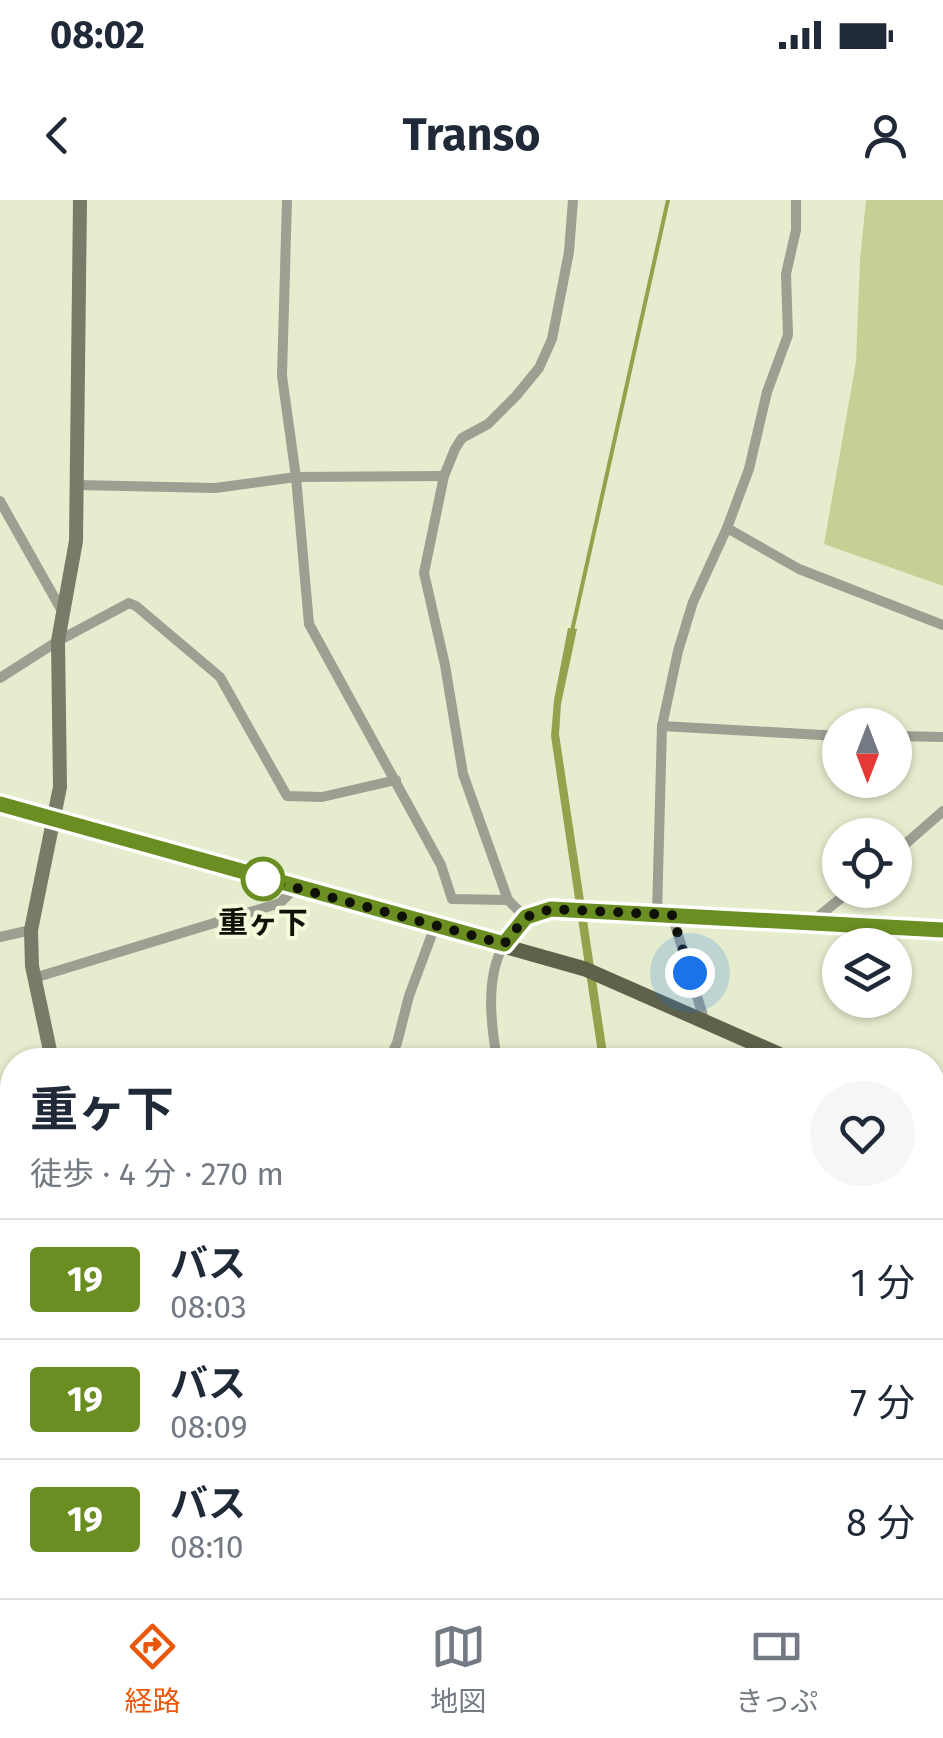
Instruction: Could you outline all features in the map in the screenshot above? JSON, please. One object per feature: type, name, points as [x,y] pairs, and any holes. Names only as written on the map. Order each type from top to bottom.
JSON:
[{"type":"main road","points":[[0,804],[504,944],[605,976],[766,1048]]},
{"type":"street","points":[[49,1048],[34,978],[31,930],[56,819],[61,772],[58,641],[76,541],[78,485],[80,200]]},
{"type":"street","points":[[287,200],[282,376],[296,476],[309,624],[370,740],[396,780],[440,865],[452,898],[508,900]]},
{"type":"street","points":[[526,917],[508,900],[463,774],[445,665],[424,573],[444,476],[462,438],[488,424],[539,368],[546,354],[564,288],[572,200]]},
{"type":"street","points":[[704,1019],[664,914],[662,726],[693,602],[728,528],[749,469],[767,392],[788,336],[786,274],[796,230],[796,200]]},
{"type":"street","points":[[78,485],[215,488],[296,476],[444,476]]},
{"type":"street","points":[[0,501],[62,611]]},
{"type":"street","points":[[728,528],[799,569],[943,625]]},
{"type":"street","points":[[0,678],[121,605],[136,606],[220,678],[287,796],[322,797],[396,780]]},
{"type":"street","points":[[662,726],[822,735]]},
{"type":"street","points":[[912,736],[943,737]]},
{"type":"street","points":[[912,838],[943,811]]},
{"type":"street","points":[[34,978],[280,903],[295,888]]},
{"type":"street","points":[[818,924],[819,916],[829,908]]},
{"type":"street","points":[[495,1048],[494,965],[504,944],[526,917],[551,909],[943,930]]},
{"type":"street","points":[[394,1048],[435,926]]},
{"type":"street","points":[[0,937],[31,930]]},
{"type":"shaded area","points":[[866,200],[943,200],[943,586],[824,544],[856,362]]},
{"type":"shaded area","points":[[568,628],[577,629],[561,704],[559,734],[606,1048],[597,1048],[551,736]]},
{"type":"waterway","points":[[572,631],[668,200]]},
{"type":"bus line","name":"19","points":[[0,804],[504,944],[530,914],[551,909],[943,930]]},
{"type":"place","name":"重ヶ下","points":[[263,879]]},
{"type":"route","points":[[263,879],[504,944],[530,914],[551,909],[672,915],[690,973]]}]
